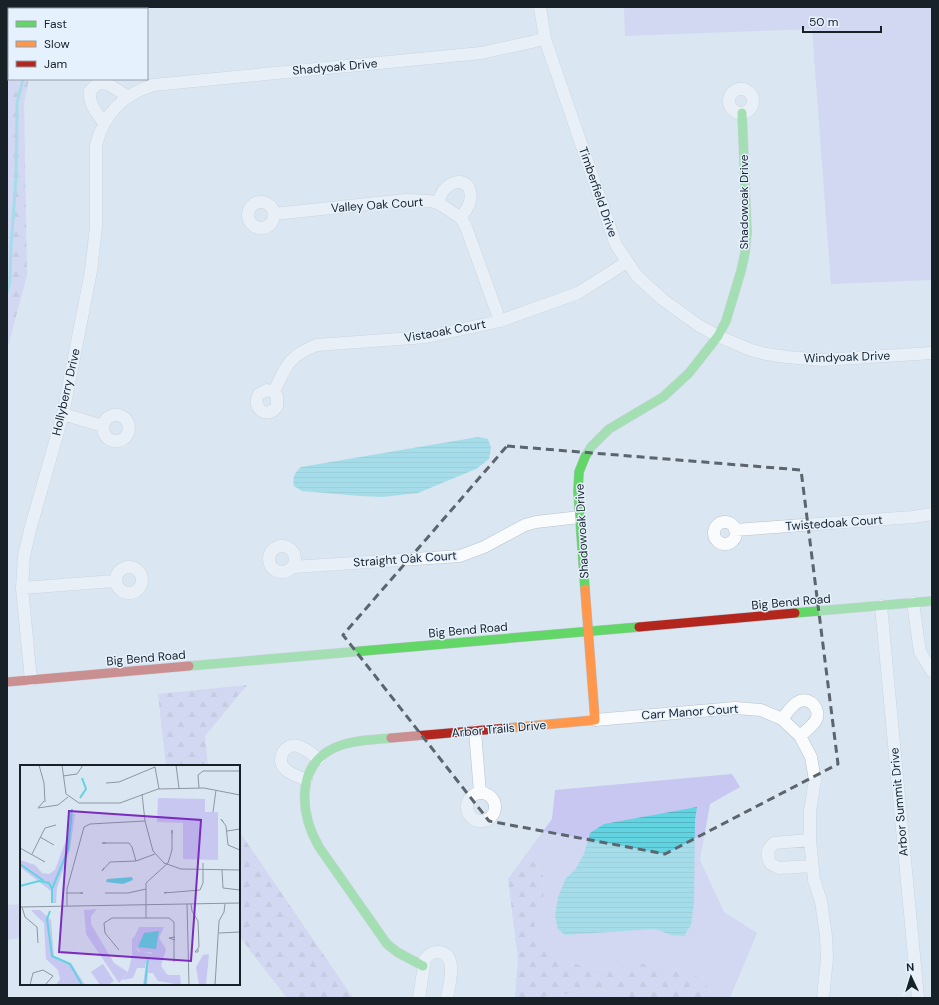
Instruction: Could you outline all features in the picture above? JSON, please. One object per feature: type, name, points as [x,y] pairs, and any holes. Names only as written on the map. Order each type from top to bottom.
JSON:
[{"type":"street","name":"Timberfield Drive","points":[[540,7],[545,39],[616,245],[637,276],[662,299],[698,325],[718,336]]},
{"type":"street","name":"Shadyoak Drive","points":[[116,107],[127,96],[153,85],[480,53],[545,39]]},
{"type":"street","points":[[104,123],[89,100],[90,91],[98,83],[104,83],[127,96]]},
{"type":"street","name":"Hollyberry Drive","points":[[31,680],[22,588],[24,556],[63,414],[91,271],[96,227],[96,146],[104,123],[116,107]]},
{"type":"street","name":"Shadowoak Drive","points":[[588,631],[578,491],[579,472],[591,447],[609,429],[663,397],[689,373],[718,336],[726,321],[745,253],[747,212],[742,113]]},
{"type":"street","points":[[438,203],[443,190],[452,183],[459,182],[466,184],[471,193],[470,201],[460,218]]},
{"type":"street","name":"Valley Oak Court","points":[[274,214],[406,200],[438,203],[460,218],[468,232],[500,321]]},
{"type":"street","name":"Vistaoak Court","points":[[274,392],[286,366],[295,355],[317,345],[426,337],[500,321],[578,293],[627,262]]},
{"type":"street","name":"Windyoak Drive","points":[[718,336],[751,350],[787,357],[822,360],[932,353]]},
{"type":"street","points":[[63,414],[103,426]]},
{"type":"street","name":"Twistedoak Court","points":[[735,530],[913,517],[932,514]]},
{"type":"street","name":"Straight Oak Court","points":[[293,567],[460,556],[484,547],[525,525],[536,522],[580,517]]},
{"type":"street","points":[[22,588],[115,581]]},
{"type":"street","name":"Big Bend Road","points":[[7,682],[932,601]]},
{"type":"street","points":[[913,603],[920,652],[932,671]]},
{"type":"street","name":"Arbor Summit Drive","points":[[881,606],[918,998]]},
{"type":"street","points":[[588,631],[595,720]]},
{"type":"street","points":[[782,719],[791,707],[800,701],[805,700],[814,705],[817,709],[817,719],[800,736]]},
{"type":"street","name":"Carr Manor Court","points":[[595,720],[735,708],[762,710],[782,719],[800,736],[811,757],[815,780],[810,811],[810,840],[814,880],[821,901],[826,936],[827,958],[822,998]]},
{"type":"street","name":"Arbor Trails Drive","points":[[423,966],[387,944],[318,846],[307,821],[304,808],[306,780],[312,769],[319,759],[330,750],[359,741],[595,720]]},
{"type":"street","points":[[475,731],[480,793]]},
{"type":"street","points":[[306,780],[283,767],[281,760],[283,751],[288,747],[298,746],[319,759]]},
{"type":"street","points":[[810,840],[774,843],[768,850],[767,856],[771,864],[779,868],[812,866]]},
{"type":"street","points":[[419,998],[423,966],[425,959],[432,952],[442,952],[450,958],[452,968],[447,998]]},
{"type":"highlighted area","points":[[507,446],[801,470],[838,764],[665,854],[489,821],[343,635]]},
{"type":"green space","points":[[624,7],[932,7],[932,280],[831,284],[812,29],[625,36]]},
{"type":"green space","points":[[8,23],[8,80],[29,80],[24,104],[27,275],[7,350]]},
{"type":"green space","points":[[247,685],[205,736],[208,765],[166,765],[158,694]]},
{"type":"green space","points":[[732,774],[740,787],[710,804],[700,860],[724,912],[757,933],[730,998],[714,998],[703,978],[647,963],[597,970],[555,958],[532,932],[543,907],[544,877],[527,853],[552,819],[555,790]]},
{"type":"green space","points":[[240,832],[353,998],[287,998],[240,937]]},
{"type":"green space","points":[[527,853],[544,877],[543,907],[532,932],[555,958],[597,970],[647,963],[703,978],[714,998],[622,998],[622,996],[602,990],[533,998],[515,998],[518,959],[508,879]]},
{"type":"green space","points":[[20,904],[20,938],[7,940],[7,905]]},
{"type":"green space","points":[[602,990],[622,996],[622,998],[533,998]]},
{"type":"shaded area","points":[[478,437],[488,439],[491,448],[489,459],[476,469],[418,493],[383,497],[360,496],[302,491],[294,486],[294,475],[301,467]]},
{"type":"shaded area","points":[[697,807],[695,820],[694,902],[691,925],[684,936],[671,935],[655,929],[565,935],[558,929],[555,916],[558,897],[566,878],[575,870],[584,854],[590,833],[604,824]]},
{"type":"waterway","points":[[7,293],[10,281],[16,178],[17,103],[23,80]]},
{"type":"traffic: fast","points":[[585,589],[578,491],[579,472],[585,457],[591,447],[609,429],[663,397],[689,373],[718,336],[726,321],[741,271],[745,253],[747,232],[742,113]]},
{"type":"traffic: fast","points":[[795,613],[932,601]]},
{"type":"traffic: fast","points":[[189,666],[639,627]]},
{"type":"traffic: fast","points":[[391,738],[347,743],[334,748],[321,756],[312,767],[307,780],[305,807],[308,821],[319,847],[387,944],[397,952],[423,966]]},
{"type":"traffic: slow","points":[[508,728],[595,720],[585,589]]},
{"type":"traffic: jam","points":[[639,627],[795,613]]},
{"type":"traffic: jam","points":[[7,682],[189,666]]},
{"type":"traffic: jam","points":[[391,738],[508,728]]}]
